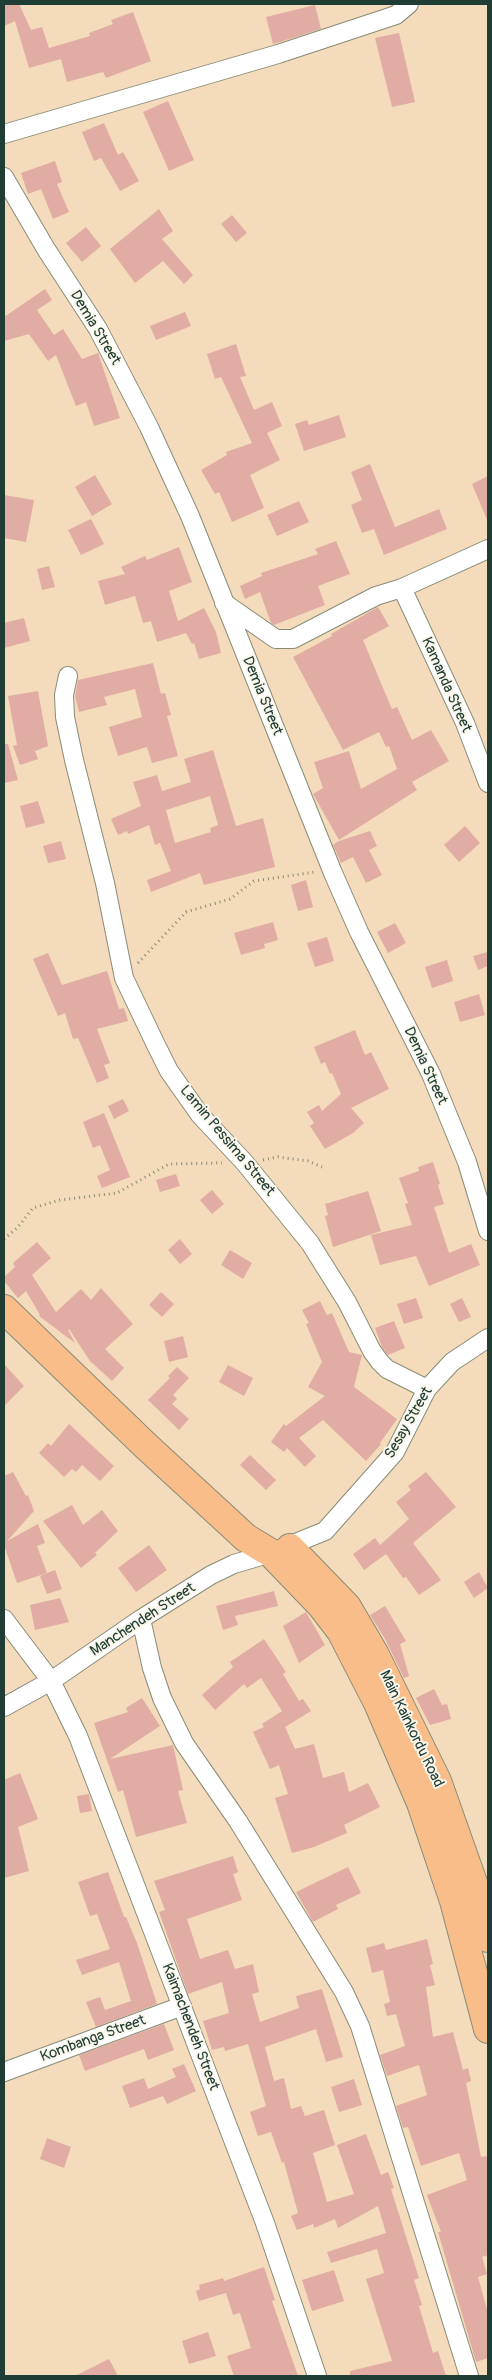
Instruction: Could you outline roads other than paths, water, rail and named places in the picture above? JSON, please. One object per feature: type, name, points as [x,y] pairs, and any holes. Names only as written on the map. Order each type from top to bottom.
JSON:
[{"type":"main road","points":[[4,1309],[146,1446],[246,1538],[279,1549],[322,1605],[356,1658],[421,1803],[466,1898],[488,1938]]},
{"type":"main road","points":[[466,1898],[488,2029]]},
{"type":"street","points":[[4,134],[278,54],[396,15],[409,4]]},
{"type":"street","name":"Demia Street","points":[[5,182],[98,329],[150,427],[190,516],[333,873],[359,932],[431,1074],[467,1162],[488,1231]]},
{"type":"street","points":[[224,603],[267,635],[284,640],[293,639],[376,596],[402,588],[488,549]]},
{"type":"street","name":"Kamanda Street","points":[[402,588],[465,723],[488,783]]},
{"type":"street","name":"Lamin Pessima Street","points":[[68,676],[64,695],[65,717],[105,883],[124,978],[169,1070],[200,1114],[245,1163],[310,1242],[347,1302],[380,1362],[387,1369],[427,1389]]},
{"type":"street","name":"Sesay Street","points":[[279,1549],[325,1532],[395,1452],[427,1389],[452,1362],[488,1338]]},
{"type":"street","name":"Manchendeh Street","points":[[4,1708],[51,1681],[141,1619],[211,1575],[243,1561],[279,1549]]},
{"type":"street","name":"Kaimachendeh Street","points":[[4,1619],[51,1681],[78,1736],[265,2222],[317,2376]]},
{"type":"street","points":[[141,1619],[159,1690],[184,1743],[238,1821],[344,1992],[360,2026],[468,2376]]},
{"type":"street","name":"Kombanga Street","points":[[4,2072],[182,2006]]}]
